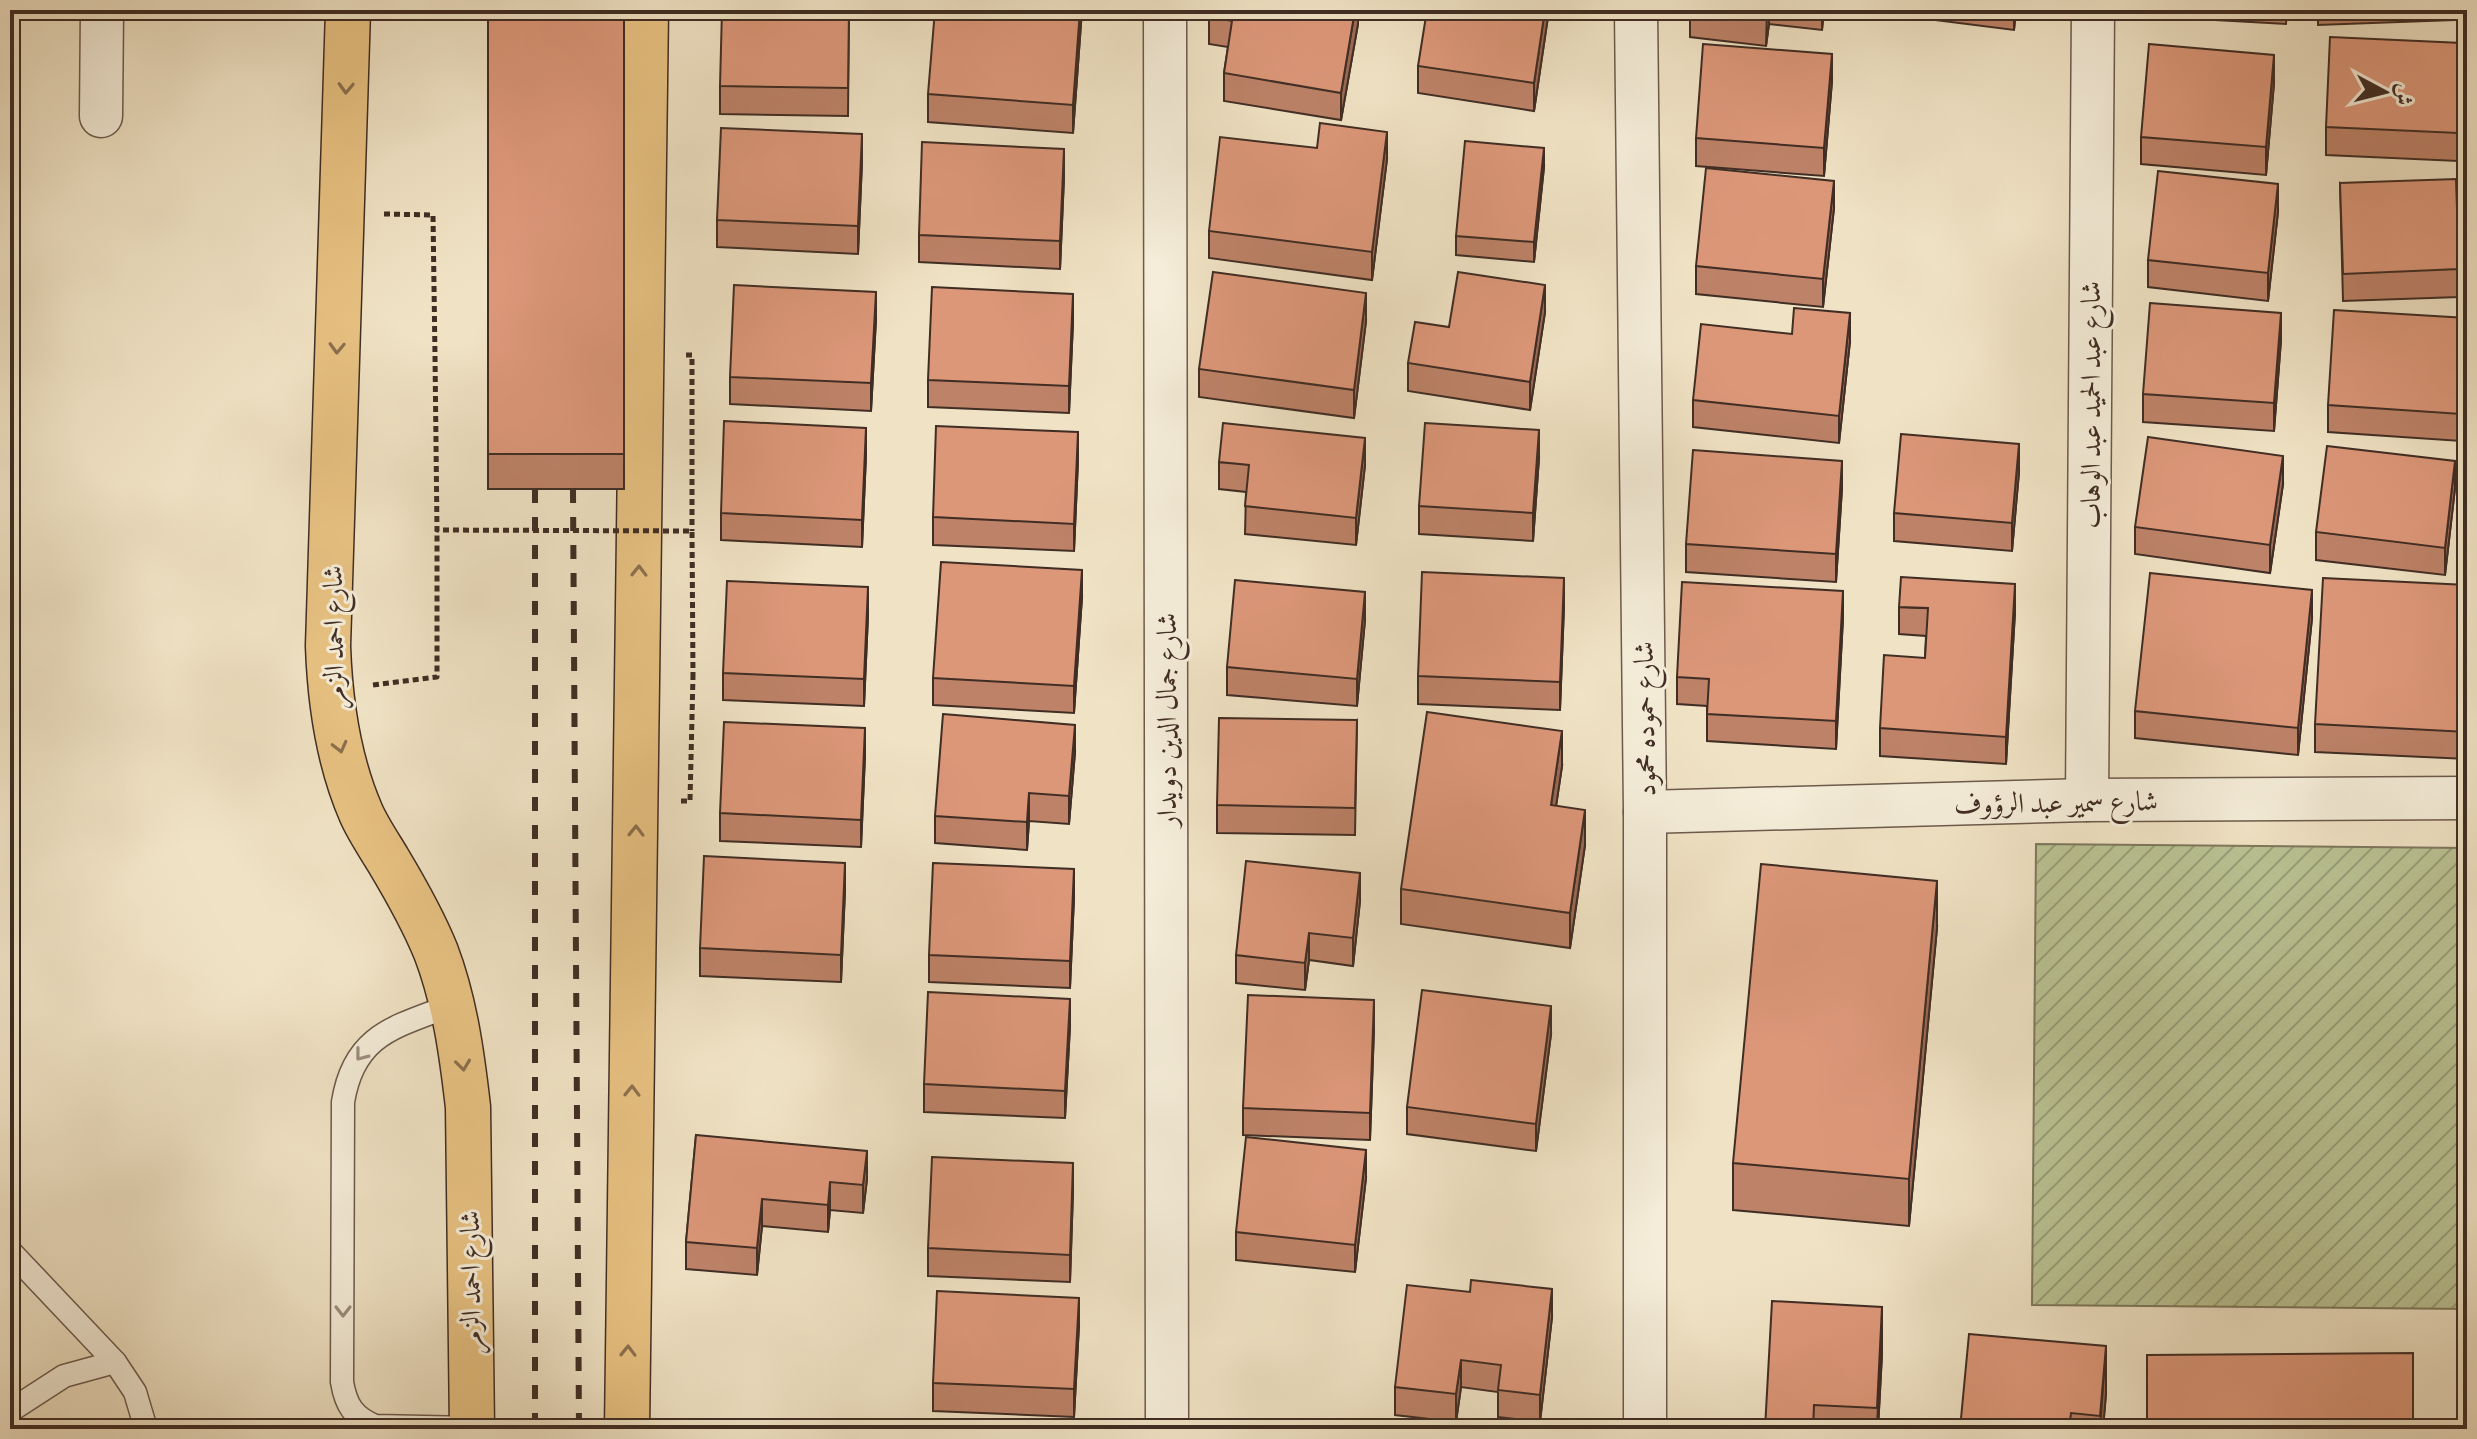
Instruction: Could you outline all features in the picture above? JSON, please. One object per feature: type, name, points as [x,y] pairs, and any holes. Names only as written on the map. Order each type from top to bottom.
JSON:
[{"type":"main road","name":"شارع احمد الزمر","points":[[348,10],[328,646],[330,690],[347,777],[362,816],[416,907],[436,954],[452,1005],[462,1056],[468,1107],[472,1428]]},
{"type":"main road","points":[[627,1429],[646,10]]},
{"type":"street","points":[[101,116],[102,10]]},
{"type":"street","name":"شارع جمال الدين دويدار","points":[[1165,10],[1167,1429]]},
{"type":"street","name":"شارع حموده محمود","points":[[1636,10],[1645,812],[1645,1429]]},
{"type":"street","name":"شارع عبد الحميد عبد الوهاب","points":[[2087,800],[2093,10]]},
{"type":"street","name":"شارع سمير عبد الرؤوف","points":[[1645,812],[2087,800],[2467,798]]},
{"type":"lane","points":[[452,1005],[394,1027],[378,1037],[364,1049],[346,1084],[343,1102],[342,1382],[344,1397],[351,1410],[375,1426],[472,1428]]},
{"type":"lane","points":[[10,1251],[115,1362],[135,1392],[146,1429]]},
{"type":"lane","points":[[10,1411],[64,1376],[115,1362]]},
{"type":"path","points":[[330,690],[437,677],[433,215]]},
{"type":"path","points":[[690,801],[693,676],[692,355]]},
{"type":"path","points":[[437,530],[692,531]]},
{"type":"green space","points":[[2036,844],[2467,848],[2467,1309],[2032,1305]]},
{"type":"building","points":[[488,10],[624,10],[624,454],[488,454]]},
{"type":"building","points":[[722,10],[849,10],[848,88],[720,86]]},
{"type":"building","points":[[935,10],[1080,10],[1073,105],[928,94]]},
{"type":"building","points":[[1210,10],[1355,10],[1341,93],[1224,73],[1232,21],[1209,16]]},
{"type":"building","points":[[1427,10],[1545,10],[1534,83],[1418,66]]},
{"type":"building","points":[[1695,10],[1767,10],[1766,19]]},
{"type":"building","points":[[2330,37],[2462,43],[2458,133],[2326,127]]},
{"type":"building","points":[[1703,44],[1832,54],[1824,148],[1696,138]]},
{"type":"building","points":[[2149,44],[2274,55],[2266,147],[2141,137]]},
{"type":"building","points":[[1320,123],[1387,132],[1372,252],[1209,231],[1220,137],[1317,148]]},
{"type":"building","points":[[721,128],[862,134],[858,226],[717,220]]},
{"type":"building","points":[[1465,141],[1544,148],[1534,242],[1456,236]]},
{"type":"building","points":[[922,142],[1064,149],[1060,241],[919,235]]},
{"type":"building","points":[[1706,168],[1834,181],[1823,279],[1696,266]]},
{"type":"building","points":[[2158,171],[2278,184],[2268,273],[2148,260]]},
{"type":"building","points":[[2456,179],[2459,269],[2343,274],[2340,183]]},
{"type":"building","points":[[1213,272],[1366,293],[1354,390],[1199,369]]},
{"type":"building","points":[[1458,272],[1545,285],[1530,382],[1408,363],[1415,322],[1449,327]]},
{"type":"building","points":[[734,285],[876,292],[871,383],[730,377]]},
{"type":"building","points":[[932,287],[1073,294],[1069,386],[928,380]]},
{"type":"building","points":[[2150,303],[2281,313],[2274,403],[2143,394]]},
{"type":"building","points":[[1794,308],[1850,313],[1839,416],[1693,400],[1701,324],[1792,334]]},
{"type":"building","points":[[2334,310],[2467,318],[2461,414],[2328,405]]},
{"type":"building","points":[[724,421],[866,428],[862,520],[721,513]]},
{"type":"building","points":[[1223,423],[1365,438],[1356,518],[1245,506],[1249,465],[1219,462]]},
{"type":"building","points":[[1425,423],[1539,430],[1533,513],[1419,506]]},
{"type":"building","points":[[936,426],[1078,432],[1074,524],[933,517]]},
{"type":"building","points":[[1901,434],[2019,444],[2012,523],[1894,513]]},
{"type":"building","points":[[2148,437],[2283,456],[2270,545],[2135,527]]},
{"type":"building","points":[[2327,446],[2455,461],[2445,548],[2316,532]]},
{"type":"building","points":[[1693,450],[1842,461],[1836,554],[1686,544]]},
{"type":"building","points":[[941,562],[1082,570],[1074,686],[933,678]]},
{"type":"building","points":[[1422,572],[1564,578],[1560,682],[1418,676]]},
{"type":"building","points":[[2150,573],[2312,590],[2298,728],[2135,711]]},
{"type":"building","points":[[1901,577],[2015,584],[2006,737],[1880,728],[1884,655],[1925,658],[1928,608],[1899,607]]},
{"type":"building","points":[[2323,578],[2467,585],[2467,732],[2315,724]]},
{"type":"building","points":[[1235,580],[1365,592],[1357,679],[1227,667]]},
{"type":"building","points":[[727,581],[868,587],[864,679],[723,673]]},
{"type":"building","points":[[1682,582],[1843,591],[1836,721],[1707,714],[1709,679],[1677,677]]},
{"type":"building","points":[[1427,712],[1562,731],[1551,805],[1585,810],[1570,913],[1401,889]]},
{"type":"building","points":[[943,714],[1075,725],[1069,796],[1029,793],[1027,822],[935,816]]},
{"type":"building","points":[[1219,718],[1357,720],[1355,808],[1217,805]]},
{"type":"building","points":[[724,722],[865,728],[861,820],[720,813]]},
{"type":"building","points":[[704,856],[845,863],[841,955],[700,948]]},
{"type":"building","points":[[1246,861],[1360,873],[1353,938],[1309,933],[1305,963],[1236,955]]},
{"type":"building","points":[[933,863],[1074,869],[1070,961],[929,955]]},
{"type":"building","points":[[1761,864],[1937,881],[1909,1179],[1733,1163]]},
{"type":"building","points":[[1422,990],[1551,1006],[1536,1124],[1407,1107]]},
{"type":"building","points":[[928,992],[1070,999],[1065,1091],[924,1084]]},
{"type":"building","points":[[1248,995],[1374,1000],[1370,1113],[1243,1108]]},
{"type":"building","points":[[696,1135],[867,1151],[863,1185],[830,1182],[828,1205],[762,1199],[757,1248],[686,1242]]},
{"type":"building","points":[[1246,1137],[1366,1150],[1355,1245],[1236,1232]]},
{"type":"building","points":[[932,1157],[1073,1163],[1070,1255],[928,1248]]},
{"type":"building","points":[[1471,1280],[1552,1289],[1540,1395],[1498,1390],[1501,1365],[1461,1360],[1456,1394],[1395,1387],[1407,1285],[1470,1292]]},
{"type":"building","points":[[937,1291],[1079,1298],[1074,1389],[933,1383]]},
{"type":"building","points":[[1772,1301],[1882,1307],[1877,1408],[1814,1405],[1813,1429],[1765,1429]]},
{"type":"building","points":[[1969,1334],[2106,1346],[2100,1416],[2071,1413],[2069,1429],[1960,1429]]},
{"type":"building","points":[[2413,1353],[2413,1429],[2147,1429],[2147,1355]]},
{"type":"building","points":[[701,1425],[790,1429],[701,1429]]},
{"type":"railway","points":[[535,489],[535,1429]]},
{"type":"railway","points":[[573,489],[579,1429]]}]
